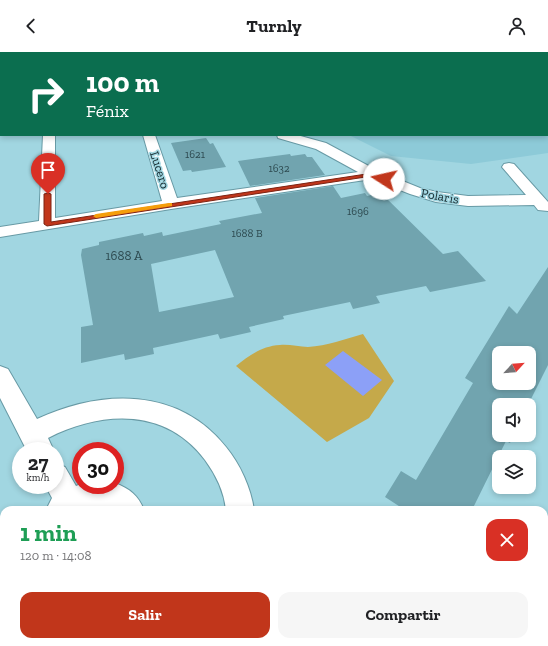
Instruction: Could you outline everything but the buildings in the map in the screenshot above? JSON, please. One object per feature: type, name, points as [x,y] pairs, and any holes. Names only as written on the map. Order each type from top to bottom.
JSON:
[{"type":"street","points":[[47,224],[49,136]]},
{"type":"street","name":"Lucero","points":[[149,136],[171,204]]},
{"type":"street","name":"Polaris","points":[[286,136],[321,146],[373,174],[415,191],[436,197],[468,201],[543,205]]},
{"type":"street","points":[[509,167],[543,205]]},
{"type":"street","points":[[0,232],[171,204],[373,174]]},
{"type":"street","points":[[0,375],[37,442]]},
{"type":"street","points":[[37,442],[46,426],[72,416],[96,410],[122,408],[151,411],[174,418],[198,433],[216,451],[230,475],[239,506]]},
{"type":"street","points":[[61,494],[65,506],[87,494],[101,493],[112,495],[127,506]]},
{"type":"shaded area","points":[[351,136],[548,136],[548,153],[471,164],[391,156]]},
{"type":"shaded area","points":[[363,334],[394,381],[369,418],[327,442],[236,366],[251,355],[268,347],[283,345],[305,347],[315,346],[336,342]]},
{"type":"water","points":[[343,351],[382,380],[363,396],[325,365]]},
{"type":"slow traffic","points":[[96,216],[169,205]]},
{"type":"route","points":[[48,194],[47,224],[373,174],[384,179]]}]
